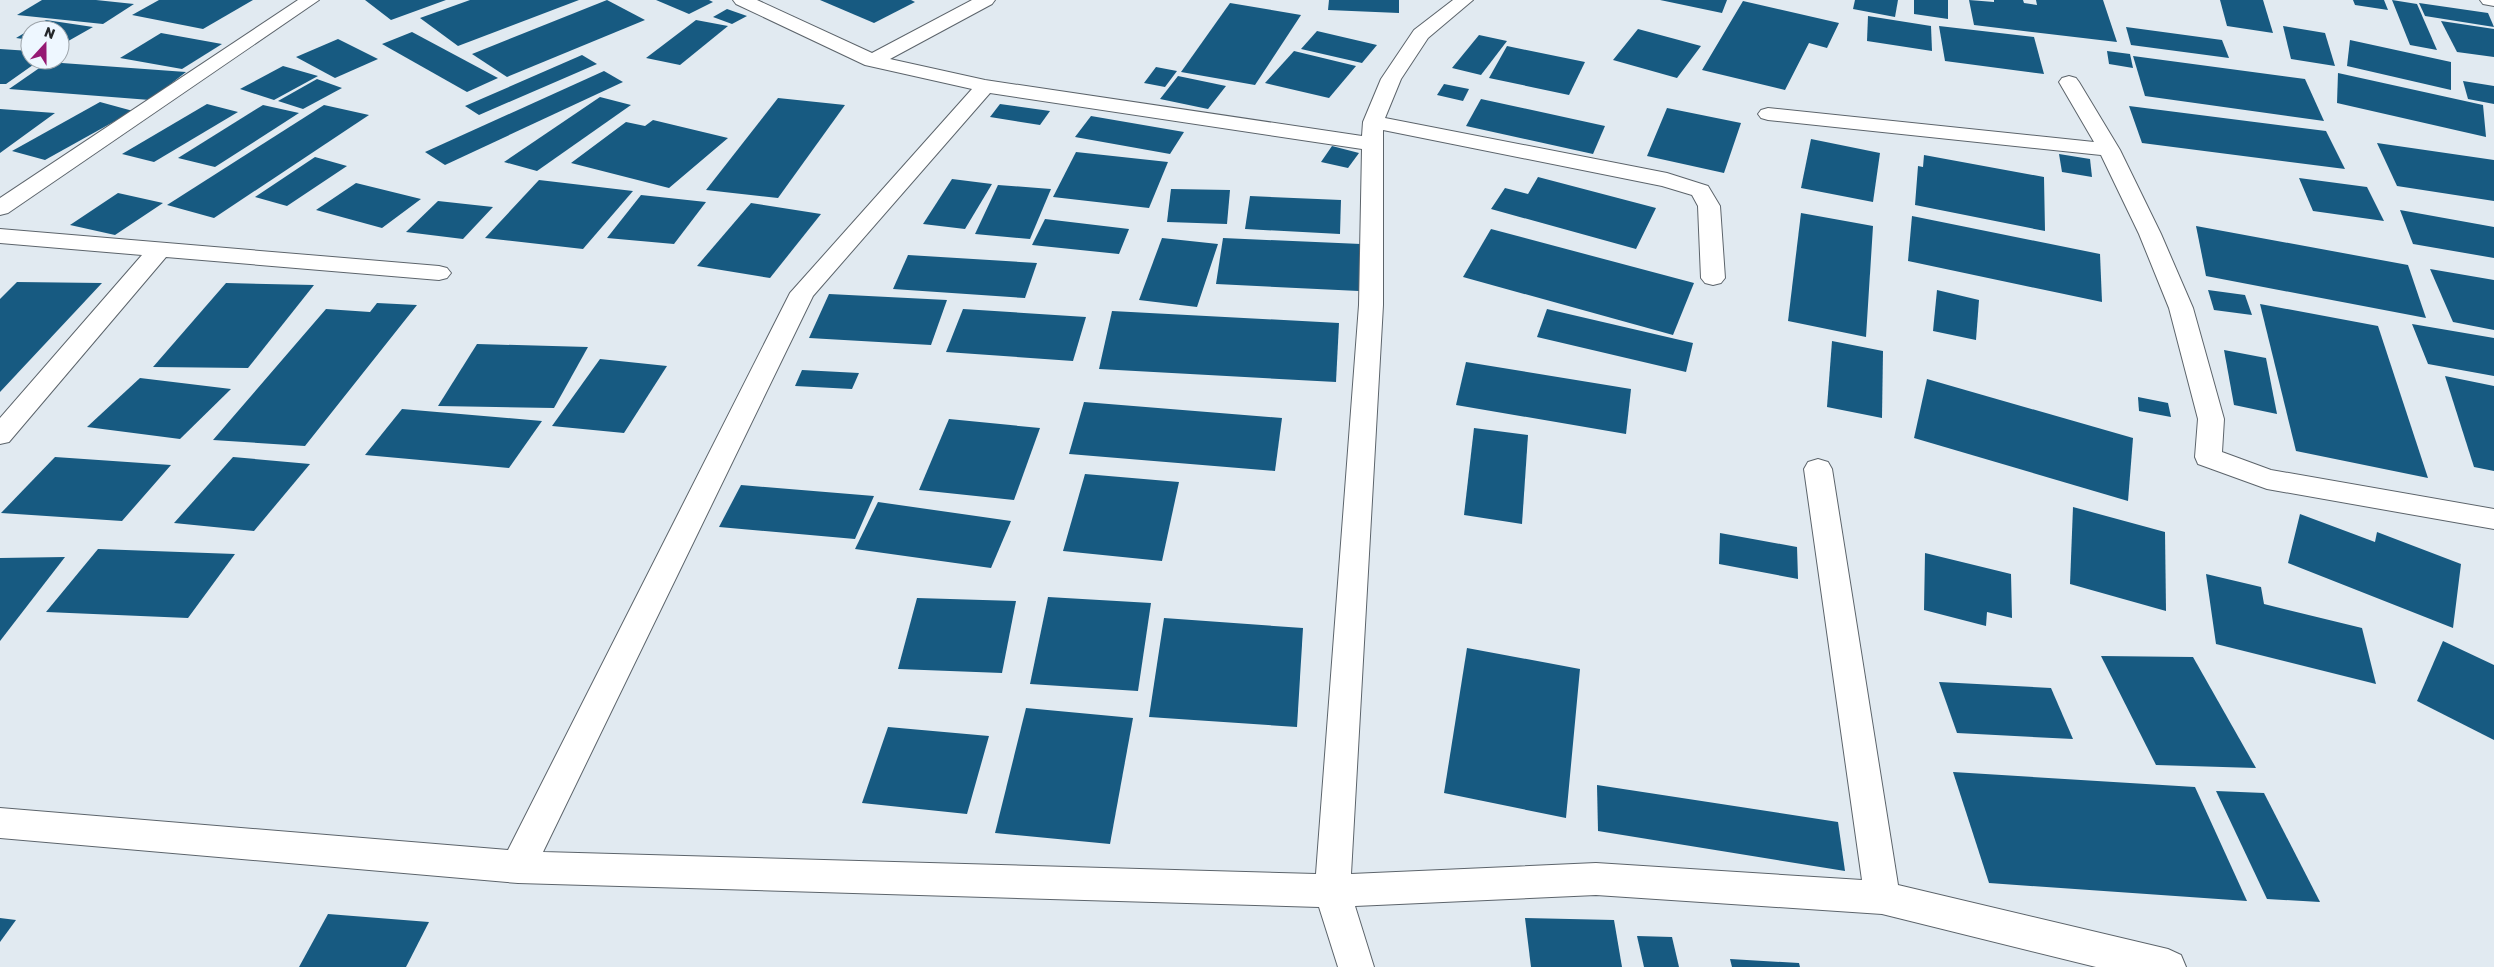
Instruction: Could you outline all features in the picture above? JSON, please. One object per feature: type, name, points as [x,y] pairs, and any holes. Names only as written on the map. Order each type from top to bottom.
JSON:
[{"type":"street","points":[[0,208],[310,0]]},
{"type":"street","points":[[742,0],[872,61],[985,86],[1374,133],[1667,180],[1700,191],[1709,206],[1713,278]]},
{"type":"street","points":[[872,61],[986,0]]},
{"type":"street","points":[[1356,967],[1332,891],[1372,305],[1374,133],[1391,79],[1421,34],[1464,0]]},
{"type":"street","points":[[2489,0],[2494,1]]},
{"type":"street","points":[[2069,82],[2109,150],[2150,234],[2180,308],[2211,419],[2208,457],[2267,479],[2494,520]]},
{"type":"street","points":[[518,868],[802,294],[985,86]]},
{"type":"street","points":[[1768,114],[2109,150]]},
{"type":"street","points":[[0,236],[439,273]]},
{"type":"street","points":[[0,435],[160,249]]},
{"type":"street","points":[[1818,469],[1882,898]]},
{"type":"street","points":[[0,823],[518,868],[1332,891],[1596,879],[1882,898],[2168,967]]},
{"type":"building","points":[[42,0],[96,0],[134,4],[103,24],[17,15]]},
{"type":"building","points":[[159,0],[253,0],[203,29],[132,15]]},
{"type":"building","points":[[365,0],[446,0],[391,20]]},
{"type":"building","points":[[470,0],[579,0],[458,46],[420,18]]},
{"type":"building","points":[[607,0],[645,20],[507,77],[472,54]]},
{"type":"building","points":[[656,0],[709,0],[713,2],[689,14]]},
{"type":"building","points":[[820,0],[911,0],[915,2],[874,23]]},
{"type":"building","points":[[1329,0],[1399,0],[1399,13],[1328,10]]},
{"type":"building","points":[[1660,0],[1727,0],[1722,13]]},
{"type":"building","points":[[1855,0],[1898,0],[1895,17],[1853,9]]},
{"type":"building","points":[[1914,0],[1948,0],[1948,19],[1914,14]]},
{"type":"building","points":[[1969,0],[1994,2],[1994,0],[2023,0],[2024,3],[2037,5],[2036,0],[2103,0],[2117,42],[1974,25]]},
{"type":"building","points":[[2220,0],[2263,0],[2273,33],[2227,26]]},
{"type":"building","points":[[2353,0],[2384,0],[2388,10],[2355,5]]},
{"type":"building","points":[[2392,0],[2417,4],[2437,50],[2410,45]]},
{"type":"building","points":[[1743,1],[1839,23],[1827,48],[1809,43],[1785,90],[1702,70]]},
{"type":"building","points":[[1230,3],[1301,15],[1255,85],[1181,72]]},
{"type":"building","points":[[2419,3],[2488,13],[2494,27],[2425,16]]},
{"type":"building","points":[[727,9],[747,16],[732,24],[713,17]]},
{"type":"building","points":[[1868,16],[1931,26],[1932,51],[1867,41]]},
{"type":"building","points":[[696,20],[728,26],[680,65],[646,58]]},
{"type":"building","points":[[2441,21],[2494,29],[2494,57],[2457,52]]},
{"type":"building","points":[[70,24],[93,27],[70,40]]},
{"type":"building","points":[[1939,26],[2034,37],[2044,74],[1945,61]]},
{"type":"building","points":[[2283,26],[2325,33],[2335,66],[2291,59]]},
{"type":"building","points":[[2126,27],[2222,40],[2229,58],[2131,45]]},
{"type":"building","points":[[1638,29],[1701,46],[1677,78],[1613,60]]},
{"type":"building","points":[[1317,31],[1377,45],[1362,63],[1301,49]]},
{"type":"building","points":[[412,32],[498,78],[467,92],[382,44]]},
{"type":"building","points":[[161,33],[222,44],[182,69],[120,58]]},
{"type":"building","points":[[1479,35],[1507,41],[1481,75],[1452,68]]},
{"type":"building","points":[[338,39],[378,59],[335,78],[296,57]]},
{"type":"building","points":[[2350,40],[2451,62],[2451,90],[2347,66]]},
{"type":"building","points":[[1507,46],[1585,62],[1569,95],[1489,78]]},
{"type":"building","points":[[0,49],[20,50],[20,70],[26,70],[6,84],[0,84]]},
{"type":"building","points":[[1294,51],[1356,66],[1329,98],[1265,83]]},
{"type":"building","points":[[2107,51],[2130,54],[2133,68],[2109,64]]},
{"type":"building","points":[[582,55],[597,64],[479,115],[465,106]]},
{"type":"building","points":[[2133,56],[2305,79],[2324,121],[2145,96]]},
{"type":"building","points":[[70,64],[186,72],[150,100],[9,89],[36,70],[70,70]]},
{"type":"building","points":[[283,66],[318,76],[274,100],[240,89]]},
{"type":"building","points":[[1156,67],[1177,71],[1165,87],[1144,83]]},
{"type":"building","points":[[604,71],[623,82],[445,165],[425,152]]},
{"type":"building","points":[[2338,73],[2483,105],[2486,137],[2337,103]]},
{"type":"building","points":[[1178,76],[1226,86],[1208,109],[1160,99]]},
{"type":"building","points":[[317,79],[342,88],[303,109],[278,101]]},
{"type":"building","points":[[2463,81],[2494,86],[2494,104],[2468,99]]},
{"type":"building","points":[[1444,84],[1469,89],[1463,101],[1437,95]]},
{"type":"building","points":[[600,97],[631,105],[537,171],[504,162]]},
{"type":"building","points":[[778,98],[845,105],[778,198],[706,190]]},
{"type":"building","points":[[1481,99],[1605,126],[1593,154],[1466,126]]},
{"type":"building","points":[[100,102],[133,111],[45,160],[12,151]]},
{"type":"building","points":[[207,104],[238,112],[154,162],[122,154]]},
{"type":"building","points":[[1000,104],[1050,111],[1040,125],[990,117]]},
{"type":"building","points":[[263,105],[299,113],[215,167],[178,158]]},
{"type":"building","points":[[324,105],[369,115],[214,218],[167,205]]},
{"type":"building","points":[[2129,106],[2326,131],[2345,169],[2142,143]]},
{"type":"building","points":[[1667,108],[1741,123],[1724,173],[1647,156]]},
{"type":"building","points":[[0,109],[55,113],[0,153]]},
{"type":"building","points":[[1091,116],[1184,132],[1170,154],[1075,137]]},
{"type":"building","points":[[653,120],[728,138],[669,188],[571,163],[626,122],[645,126]]},
{"type":"building","points":[[1811,139],[1880,153],[1873,202],[1801,188]]},
{"type":"building","points":[[2377,143],[2494,160],[2494,201],[2397,186]]},
{"type":"building","points":[[1332,146],[1359,153],[1348,168],[1321,162]]},
{"type":"building","points":[[1076,152],[1168,162],[1149,208],[1053,197]]},
{"type":"building","points":[[2059,154],[2090,159],[2092,177],[2062,172]]},
{"type":"building","points":[[1924,155],[2044,177],[2045,231],[1915,205],[1918,166],[1923,167]]},
{"type":"building","points":[[315,157],[347,166],[287,206],[255,197]]},
{"type":"building","points":[[1538,177],[1656,208],[1636,249],[1491,209],[1505,188],[1528,194]]},
{"type":"building","points":[[2299,178],[2367,187],[2384,221],[2313,211]]},
{"type":"building","points":[[952,179],[992,184],[965,229],[923,224]]},
{"type":"building","points":[[539,180],[633,191],[583,249],[485,238]]},
{"type":"building","points":[[356,183],[421,199],[382,228],[316,210]]},
{"type":"building","points":[[998,185],[1051,189],[1030,239],[975,234]]},
{"type":"building","points":[[1171,189],[1230,190],[1227,224],[1167,222]]},
{"type":"building","points":[[118,193],[163,203],[115,235],[70,225]]},
{"type":"building","points":[[641,195],[706,202],[674,244],[607,238]]},
{"type":"building","points":[[1250,196],[1341,200],[1340,234],[1245,229]]},
{"type":"building","points":[[438,201],[493,207],[463,239],[406,232]]},
{"type":"building","points":[[751,203],[821,214],[770,278],[697,266]]},
{"type":"building","points":[[2400,210],[2494,227],[2494,258],[2413,244]]},
{"type":"building","points":[[1801,213],[1873,226],[1866,337],[1788,321]]},
{"type":"building","points":[[1912,216],[2100,254],[2102,302],[1908,261]]},
{"type":"building","points":[[1045,219],[1129,229],[1119,254],[1032,245]]},
{"type":"building","points":[[2196,226],[2408,265],[2426,318],[2206,276]]},
{"type":"building","points":[[1491,229],[1694,283],[1673,335],[1463,277]]},
{"type":"building","points":[[1162,238],[1218,244],[1197,307],[1139,300]]},
{"type":"building","points":[[1223,238],[1361,244],[1359,291],[1216,284]]},
{"type":"building","points":[[908,255],[1037,263],[1025,298],[893,289]]},
{"type":"building","points":[[2430,269],[2494,280],[2494,330],[2453,322]]},
{"type":"building","points":[[17,282],[102,283],[0,392],[0,299]]},
{"type":"building","points":[[226,283],[314,285],[248,368],[153,367]]},
{"type":"building","points":[[1937,290],[1979,300],[1976,340],[1933,331]]},
{"type":"building","points":[[2208,290],[2245,295],[2252,315],[2214,310]]},
{"type":"building","points":[[829,294],[947,300],[931,345],[809,338]]},
{"type":"building","points":[[377,303],[417,305],[305,446],[213,440],[326,309],[370,312]]},
{"type":"building","points":[[2260,304],[2378,326],[2428,478],[2296,451]]},
{"type":"building","points":[[963,309],[1086,317],[1073,361],[946,352]]},
{"type":"building","points":[[1547,309],[1693,343],[1686,372],[1537,337]]},
{"type":"building","points":[[1112,311],[1339,323],[1336,382],[1099,369]]},
{"type":"building","points":[[2412,324],[2494,338],[2494,376],[2428,364]]},
{"type":"building","points":[[1832,341],[1883,351],[1882,418],[1827,407]]},
{"type":"building","points":[[477,344],[588,347],[554,408],[438,406]]},
{"type":"building","points":[[2224,350],[2266,358],[2277,414],[2234,405]]},
{"type":"building","points":[[600,359],[667,366],[624,433],[552,426]]},
{"type":"building","points":[[1466,362],[1631,389],[1626,434],[1456,405]]},
{"type":"building","points":[[802,370],[859,373],[852,389],[795,386]]},
{"type":"building","points":[[2445,376],[2494,386],[2494,471],[2474,467]]},
{"type":"building","points":[[140,378],[231,389],[180,439],[87,427]]},
{"type":"building","points":[[1927,379],[2133,438],[2128,501],[1914,438]]},
{"type":"building","points":[[2138,397],[2168,403],[2171,417],[2139,411]]},
{"type":"building","points":[[1084,402],[1282,418],[1275,471],[1069,454]]},
{"type":"building","points":[[402,409],[542,421],[509,468],[365,455]]},
{"type":"building","points":[[949,419],[1040,428],[1014,500],[919,490]]},
{"type":"building","points":[[1474,428],[1528,435],[1522,524],[1464,515]]},
{"type":"building","points":[[55,457],[171,465],[122,521],[1,513]]},
{"type":"building","points":[[233,457],[310,464],[254,531],[174,523]]},
{"type":"building","points":[[1085,474],[1179,482],[1162,561],[1063,551]]},
{"type":"building","points":[[741,485],[874,496],[855,539],[719,527]]},
{"type":"building","points":[[878,502],[1011,521],[991,568],[855,549]]},
{"type":"building","points":[[2073,507],[2165,532],[2166,611],[2070,584]]},
{"type":"building","points":[[2300,514],[2375,542],[2377,532],[2461,564],[2453,628],[2288,563]]},
{"type":"building","points":[[1720,533],[1797,547],[1798,579],[1719,564]]},
{"type":"building","points":[[98,549],[235,554],[188,618],[46,612]]},
{"type":"building","points":[[1925,553],[2011,574],[2012,618],[1987,612],[1986,626],[1924,610]]},
{"type":"building","points":[[65,557],[0,641],[0,558]]},
{"type":"building","points":[[2206,574],[2261,587],[2264,604],[2362,628],[2376,684],[2216,644]]},
{"type":"building","points":[[1048,597],[1151,603],[1138,691],[1030,684]]},
{"type":"building","points":[[917,598],[1016,601],[1002,673],[898,669]]},
{"type":"building","points":[[1164,618],[1303,628],[1297,727],[1149,717]]},
{"type":"building","points":[[2443,641],[2494,665],[2494,740],[2417,701]]},
{"type":"building","points":[[1467,648],[1580,669],[1566,818],[1444,793]]},
{"type":"building","points":[[2101,656],[2193,657],[2256,768],[2156,765]]},
{"type":"building","points":[[1939,682],[2051,688],[2073,739],[1957,733]]},
{"type":"building","points":[[1026,708],[1133,718],[1110,844],[995,833]]},
{"type":"building","points":[[888,727],[989,736],[967,814],[862,803]]},
{"type":"building","points":[[1953,772],[2195,787],[2247,901],[1989,883]]},
{"type":"building","points":[[1597,785],[1838,822],[1845,871],[1598,831]]},
{"type":"building","points":[[2216,791],[2264,793],[2320,902],[2267,899]]},
{"type":"building","points":[[328,914],[429,922],[406,967],[299,967]]},
{"type":"building","points":[[0,918],[16,920],[0,942]]},
{"type":"building","points":[[1525,918],[1614,920],[1622,967],[1531,967]]},
{"type":"building","points":[[1637,936],[1672,937],[1679,967],[1644,967]]},
{"type":"building","points":[[1730,959],[1799,963],[1800,967],[1732,967]]}]
